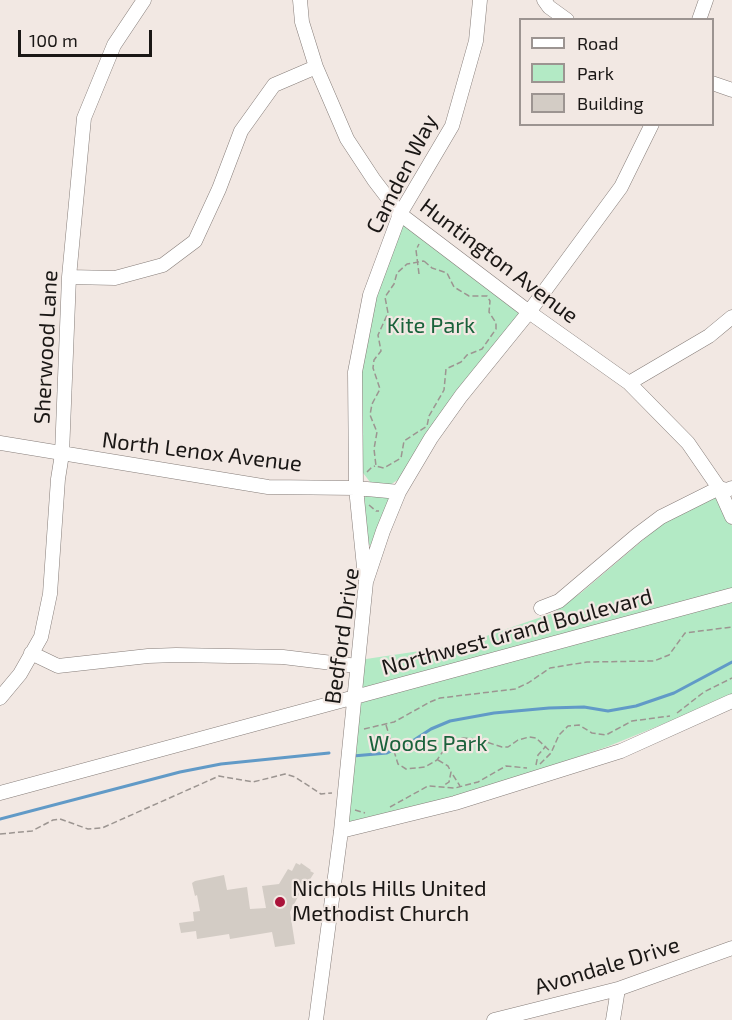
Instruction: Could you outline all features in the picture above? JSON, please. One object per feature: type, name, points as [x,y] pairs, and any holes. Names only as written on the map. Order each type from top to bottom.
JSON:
[{"type":"street","name":"Sherwood Lane","points":[[0,698],[20,674],[41,637],[50,594],[58,479],[62,454],[69,277],[84,118],[114,45],[144,0]]},
{"type":"street","name":"Huntington Avenue","points":[[300,0],[302,22],[316,67],[347,139],[400,214],[529,312],[629,383],[688,443],[725,488],[732,517]]},
{"type":"street","name":"Camden Way","points":[[366,582],[356,490],[355,372],[370,296],[400,214],[452,126],[476,41],[480,0]]},
{"type":"street","points":[[544,0],[549,8],[564,18]]},
{"type":"street","points":[[700,18],[706,0]]},
{"type":"street","points":[[69,277],[116,278],[163,265],[195,241],[219,189],[241,131],[274,85],[316,67]]},
{"type":"street","points":[[714,84],[732,90]]},
{"type":"street","name":"Bedford Drive","points":[[316,1020],[350,746],[366,582],[396,498],[449,412],[529,312],[621,187],[651,126]]},
{"type":"street","points":[[629,383],[710,336],[732,317]]},
{"type":"street","name":"North Lenox Avenue","points":[[0,443],[268,487],[356,490],[396,498]]},
{"type":"street","name":"Northwest Grand Boulevard","points":[[541,608],[560,601],[661,517],[725,488]]},
{"type":"street","name":"Northwest Grand Boulevard","points":[[0,793],[732,595]]},
{"type":"street","name":"Northwest Grand Boulevard","points":[[32,653],[58,666],[177,655],[283,657],[357,666]]},
{"type":"street","points":[[340,831],[455,803],[621,750],[732,701]]},
{"type":"street","name":"Avondale Drive","points":[[494,1020],[618,989],[732,948]]},
{"type":"street","points":[[613,1020],[618,989]]},
{"type":"path","points":[[419,274],[416,250],[423,238],[429,236]]},
{"type":"path","points":[[424,261],[432,268],[447,273],[454,287],[469,296],[487,296],[490,302],[489,312],[496,323],[496,329],[482,349],[467,355],[461,362],[446,369],[444,390],[436,402],[427,426],[404,441],[401,458],[384,468],[376,466],[374,449],[377,432],[370,415],[372,404],[380,389],[373,368],[374,360],[381,351],[378,335],[388,314],[386,293],[394,284],[397,273],[407,264],[417,262],[424,261]]},
{"type":"path","points":[[356,490],[376,512],[396,498]]},
{"type":"path","points":[[351,729],[386,724],[440,698],[514,689],[528,683],[550,668],[586,662],[654,661],[669,655],[685,633],[732,627]]},
{"type":"path","points":[[383,809],[428,786],[461,787],[478,782],[506,766],[526,768],[536,766],[546,760],[559,735],[568,726],[579,725],[592,733],[606,735],[632,721],[671,716],[704,692],[732,678]]},
{"type":"path","points":[[386,724],[396,759],[401,768],[412,770],[425,767],[437,760],[446,747],[462,738],[477,739],[502,747],[508,747],[518,740],[529,737],[536,738],[552,752]]},
{"type":"path","points":[[536,766],[538,755],[546,746]]},
{"type":"path","points":[[437,760],[448,766],[461,787]]},
{"type":"path","points":[[442,787],[449,782],[451,772]]},
{"type":"path","points":[[0,834],[32,831],[53,820],[60,819],[88,829],[102,828],[219,776],[253,782],[285,774],[321,794],[332,793],[336,790]]},
{"type":"path","points":[[354,809],[358,812],[373,812]]},
{"type":"green space","name":"Kite Park","points":[[402,225],[406,225],[520,314],[399,479],[390,485],[378,485],[370,482],[360,469],[357,397],[371,307]]},
{"type":"green space","points":[[367,495],[387,496],[390,501],[374,544],[370,545],[368,544],[363,499]]},
{"type":"green space","name":"Woods Park","points":[[715,498],[719,501],[732,526],[732,589],[364,690],[359,686],[362,656],[366,659],[460,645],[553,613],[582,592],[663,523]]},
{"type":"green space","name":"Woods Park","points":[[732,601],[732,696],[609,746],[549,767],[446,800],[351,823],[348,821],[359,703]]},
{"type":"building","name":"Nichols Hills United Methodist Church","points":[[296,863],[300,865],[301,863],[314,873],[309,881],[313,883],[307,892],[302,889],[290,912],[295,944],[275,947],[272,932],[230,939],[229,934],[197,939],[196,931],[181,933],[179,923],[194,921],[193,912],[200,911],[192,883],[195,881],[224,875],[227,890],[247,887],[250,909],[266,908],[262,886],[279,884],[288,869],[292,871]]},
{"type":"waterway","points":[[353,756],[387,753],[450,721],[494,713],[584,707],[608,711],[636,706],[674,693],[732,662]]},
{"type":"waterway","points":[[0,819],[180,772],[221,764],[329,753]]},
{"type":"place","name":"Nichols Hills United Methodist Church","points":[[280,902]]}]
